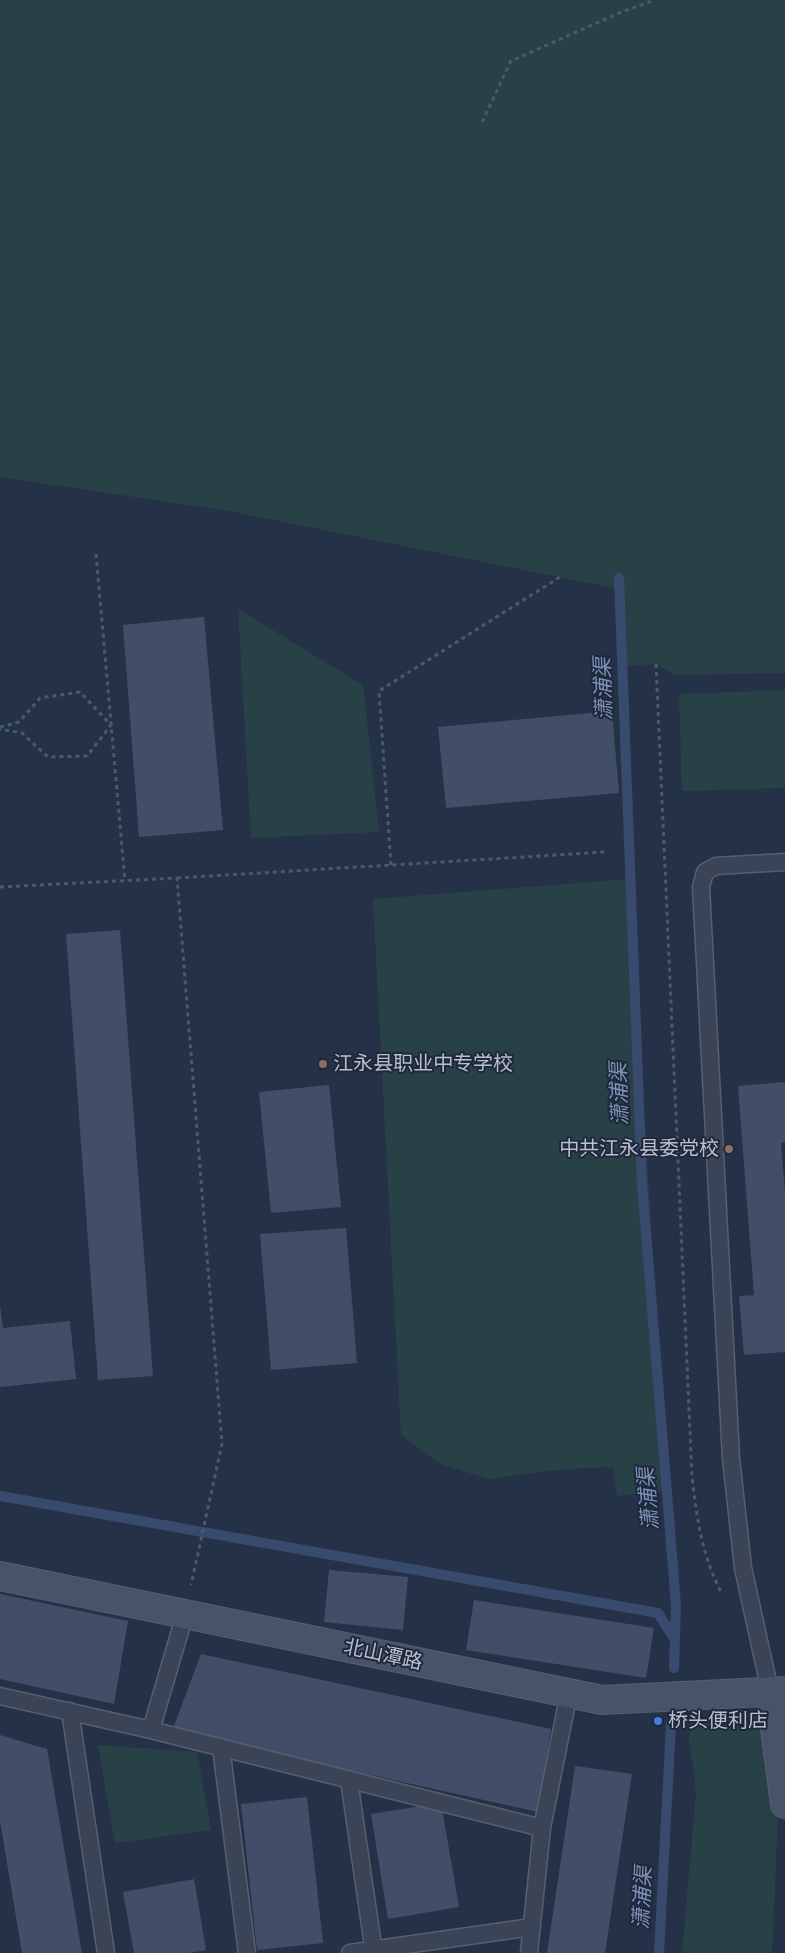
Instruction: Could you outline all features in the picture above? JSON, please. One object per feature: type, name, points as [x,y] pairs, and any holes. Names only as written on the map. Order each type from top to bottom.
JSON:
[{"type":"main road","name":"北山潭路","points":[[0,1576],[602,1700],[778,1691]]},
{"type":"main road","points":[[778,1691],[785,1804]]},
{"type":"lane","points":[[778,1691],[743,1568],[731,1458],[701,887],[705,872],[716,866],[785,862]]},
{"type":"lane","points":[[151,1730],[185,1614]]},
{"type":"lane","points":[[529,1953],[542,1828],[569,1693]]},
{"type":"lane","points":[[0,1696],[221,1747],[542,1828]]},
{"type":"lane","points":[[70,1711],[106,1953]]},
{"type":"lane","points":[[221,1747],[247,1953]]},
{"type":"lane","points":[[349,1780],[374,1951]]},
{"type":"lane","points":[[350,1953],[374,1951],[532,1926]]},
{"type":"path","points":[[482,122],[511,61],[619,13],[655,0]]},
{"type":"path","points":[[96,554],[125,881]]},
{"type":"path","points":[[391,865],[379,691],[560,577]]},
{"type":"path","points":[[656,664],[692,1477],[697,1520],[704,1551],[711,1574],[726,1603]]},
{"type":"path","points":[[0,728],[19,722],[40,698],[80,692],[112,726]]},
{"type":"path","points":[[0,728],[22,733],[48,757],[87,756],[112,726]]},
{"type":"path","points":[[0,888],[606,852]]},
{"type":"path","points":[[177,878],[222,1444],[196,1562]]},
{"type":"green space","points":[[0,0],[785,0],[785,673],[676,675],[656,664],[622,666],[619,589],[229,511],[0,477]]},
{"type":"green space","points":[[238,609],[363,685],[379,832],[251,838]]},
{"type":"green space","points":[[785,690],[785,788],[682,791],[679,694]]},
{"type":"green space","points":[[630,879],[667,1491],[617,1496],[613,1467],[566,1469],[488,1479],[441,1464],[401,1435],[373,899]]},
{"type":"green space","points":[[773,1709],[778,1813],[772,1953],[682,1953],[696,1794],[689,1742],[692,1720],[725,1718]]},
{"type":"green space","points":[[98,1745],[197,1752],[211,1830],[115,1843]]},
{"type":"building","points":[[204,617],[223,830],[139,837],[123,625]]},
{"type":"building","points":[[612,711],[619,793],[446,808],[438,727]]},
{"type":"building","points":[[120,930],[153,1376],[98,1380],[66,934]]},
{"type":"building","points":[[785,1082],[785,1142],[781,1143],[785,1192],[785,1352],[744,1355],[739,1296],[754,1295],[738,1086]]},
{"type":"building","points":[[329,1085],[341,1207],[271,1213],[259,1092]]},
{"type":"building","points":[[346,1228],[357,1363],[271,1370],[260,1234]]},
{"type":"building","points":[[0,1306],[3,1328],[70,1321],[76,1379],[0,1387]]},
{"type":"building","points":[[329,1570],[408,1577],[403,1630],[324,1622]]},
{"type":"building","points":[[0,1594],[128,1621],[114,1704],[0,1679]]},
{"type":"building","points":[[474,1600],[654,1628],[646,1678],[466,1650]]},
{"type":"building","points":[[201,1654],[551,1729],[538,1812],[172,1731]]},
{"type":"building","points":[[0,1735],[47,1749],[82,1953],[22,1953],[0,1821]]},
{"type":"building","points":[[575,1766],[632,1774],[605,1953],[547,1953]]},
{"type":"building","points":[[307,1797],[323,1943],[257,1950],[241,1804]]},
{"type":"building","points":[[441,1803],[459,1907],[388,1919],[371,1814]]},
{"type":"building","points":[[194,1879],[206,1950],[190,1953],[134,1953],[123,1892]]},
{"type":"waterway","name":"潇浦渠","points":[[619,578],[642,1184],[676,1605],[674,1668]]},
{"type":"waterway","points":[[0,1496],[658,1613],[675,1640]]},
{"type":"waterway","name":"潇浦渠","points":[[659,1953],[671,1724]]},
{"type":"place","name":"江永县职业中专学校","points":[[323,1064]]},
{"type":"place","name":"中共江永县委党校","points":[[729,1149]]},
{"type":"place","name":"桥头便利店","points":[[658,1721]]}]
